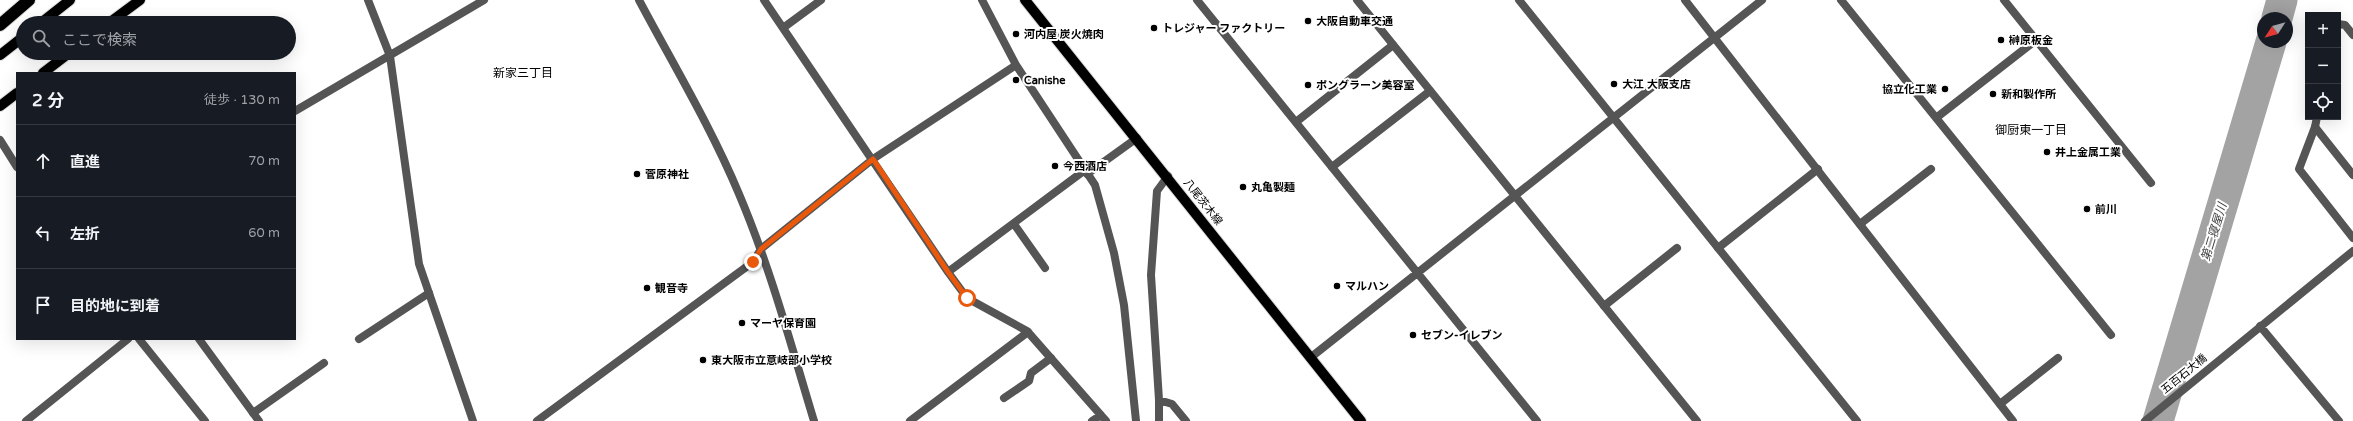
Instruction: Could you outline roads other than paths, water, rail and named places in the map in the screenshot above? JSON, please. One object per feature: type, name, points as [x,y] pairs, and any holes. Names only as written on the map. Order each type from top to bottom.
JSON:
[{"type":"highway","points":[[0,18],[23,0]]},
{"type":"highway","points":[[0,25],[29,0]]},
{"type":"main road","points":[[50,16],[70,0]]},
{"type":"main road","points":[[118,16],[140,0]]},
{"type":"main road","name":"八尾茨木線","points":[[1025,0],[1168,176],[1361,421]]},
{"type":"main road","points":[[0,55],[16,42]]},
{"type":"main road","points":[[44,72],[60,60]]},
{"type":"main road","points":[[0,106],[16,94]]},
{"type":"street","points":[[368,0],[390,56],[419,264],[473,421]]},
{"type":"street","points":[[296,110],[484,0]]},
{"type":"street","points":[[639,0],[721,154],[761,249],[814,421]]},
{"type":"street","points":[[764,0],[967,298],[1028,332],[1103,418],[1092,421]]},
{"type":"street","points":[[783,28],[821,0]]},
{"type":"street","points":[[982,0],[1016,65],[1095,185],[1114,253],[1124,305],[1136,421]]},
{"type":"street","points":[[1197,0],[1537,421]]},
{"type":"street","points":[[1357,0],[1697,421]]},
{"type":"street","points":[[1519,0],[1613,119],[1857,421]]},
{"type":"street","points":[[1685,0],[2013,421]]},
{"type":"street","points":[[1310,358],[1716,38],[1762,0]]},
{"type":"street","points":[[1841,0],[2111,335]]},
{"type":"street","points":[[2004,0],[2151,182]]},
{"type":"street","points":[[2341,24],[2346,25],[2353,35]]},
{"type":"street","points":[[1936,118],[2036,40]]},
{"type":"street","points":[[1296,122],[1393,45]]},
{"type":"street","points":[[537,421],[753,262],[761,249],[873,159],[1016,65]]},
{"type":"street","points":[[1332,167],[1430,91]]},
{"type":"street","points":[[2316,120],[2299,169],[2353,238]]},
{"type":"street","points":[[2315,127],[2353,175]]},
{"type":"street","points":[[948,272],[1086,172],[1137,138]]},
{"type":"street","points":[[0,140],[16,165]]},
{"type":"street","points":[[1718,248],[1818,169]]},
{"type":"street","points":[[1860,224],[1931,169]]},
{"type":"street","points":[[1159,421],[1151,275],[1157,191],[1168,176]]},
{"type":"street","points":[[1014,224],[1045,268]]},
{"type":"street","points":[[1604,306],[1677,248]]},
{"type":"street","name":"五百石大橋","points":[[2144,421],[2353,250]]},
{"type":"street","points":[[360,339],[429,293]]},
{"type":"street","points":[[2260,326],[2339,421]]},
{"type":"street","points":[[910,421],[1028,332]]},
{"type":"street","points":[[26,421],[127,340]]},
{"type":"street","points":[[140,340],[205,421]]},
{"type":"street","points":[[200,340],[259,421]]},
{"type":"street","points":[[1004,398],[1029,381],[1031,373],[1051,358]]},
{"type":"street","points":[[2000,404],[2058,358]]},
{"type":"street","points":[[253,413],[324,363]]},
{"type":"street","points":[[1159,400],[1172,404],[1186,421]]},
{"type":"waterway","name":"第二寝屋川","points":[[2279,12],[2282,0]]},
{"type":"waterway","name":"第二寝屋川","points":[[2158,421],[2269,48]]},
{"type":"place","name":"大阪自動車交通","points":[[1308,21]]},
{"type":"place","name":"トレジャー ファクトリー","points":[[1154,28]]},
{"type":"place","name":"河内屋 炭火焼肉","points":[[1016,34]]},
{"type":"place","name":"榊原板金","points":[[2001,40]]},
{"type":"place","name":"Canishe","points":[[1016,80]]},
{"type":"place","name":"大江 大阪支店","points":[[1614,84]]},
{"type":"place","name":"ポングラーン美容室","points":[[1308,85]]},
{"type":"place","name":"協立化工業","points":[[1945,89]]},
{"type":"place","name":"新和製作所","points":[[1993,94]]},
{"type":"place","name":"井上金属工業","points":[[2047,152]]},
{"type":"place","name":"今西酒店","points":[[1055,166]]},
{"type":"place","name":"菅原神社","points":[[637,174]]},
{"type":"place","name":"丸亀製麺","points":[[1243,187]]},
{"type":"place","name":"前川","points":[[2087,209]]},
{"type":"place","name":"マルハン","points":[[1337,286]]},
{"type":"place","name":"観音寺","points":[[647,288]]},
{"type":"place","name":"マーヤ保育園","points":[[742,323]]},
{"type":"place","name":"セブン-イレブン","points":[[1413,335]]},
{"type":"place","name":"東大阪市立意岐部小学校","points":[[703,360]]},
{"type":"district","name":"新家三丁目","points":[[523,73]]},
{"type":"district","name":"御厨東一丁目","points":[[2031,130]]}]
